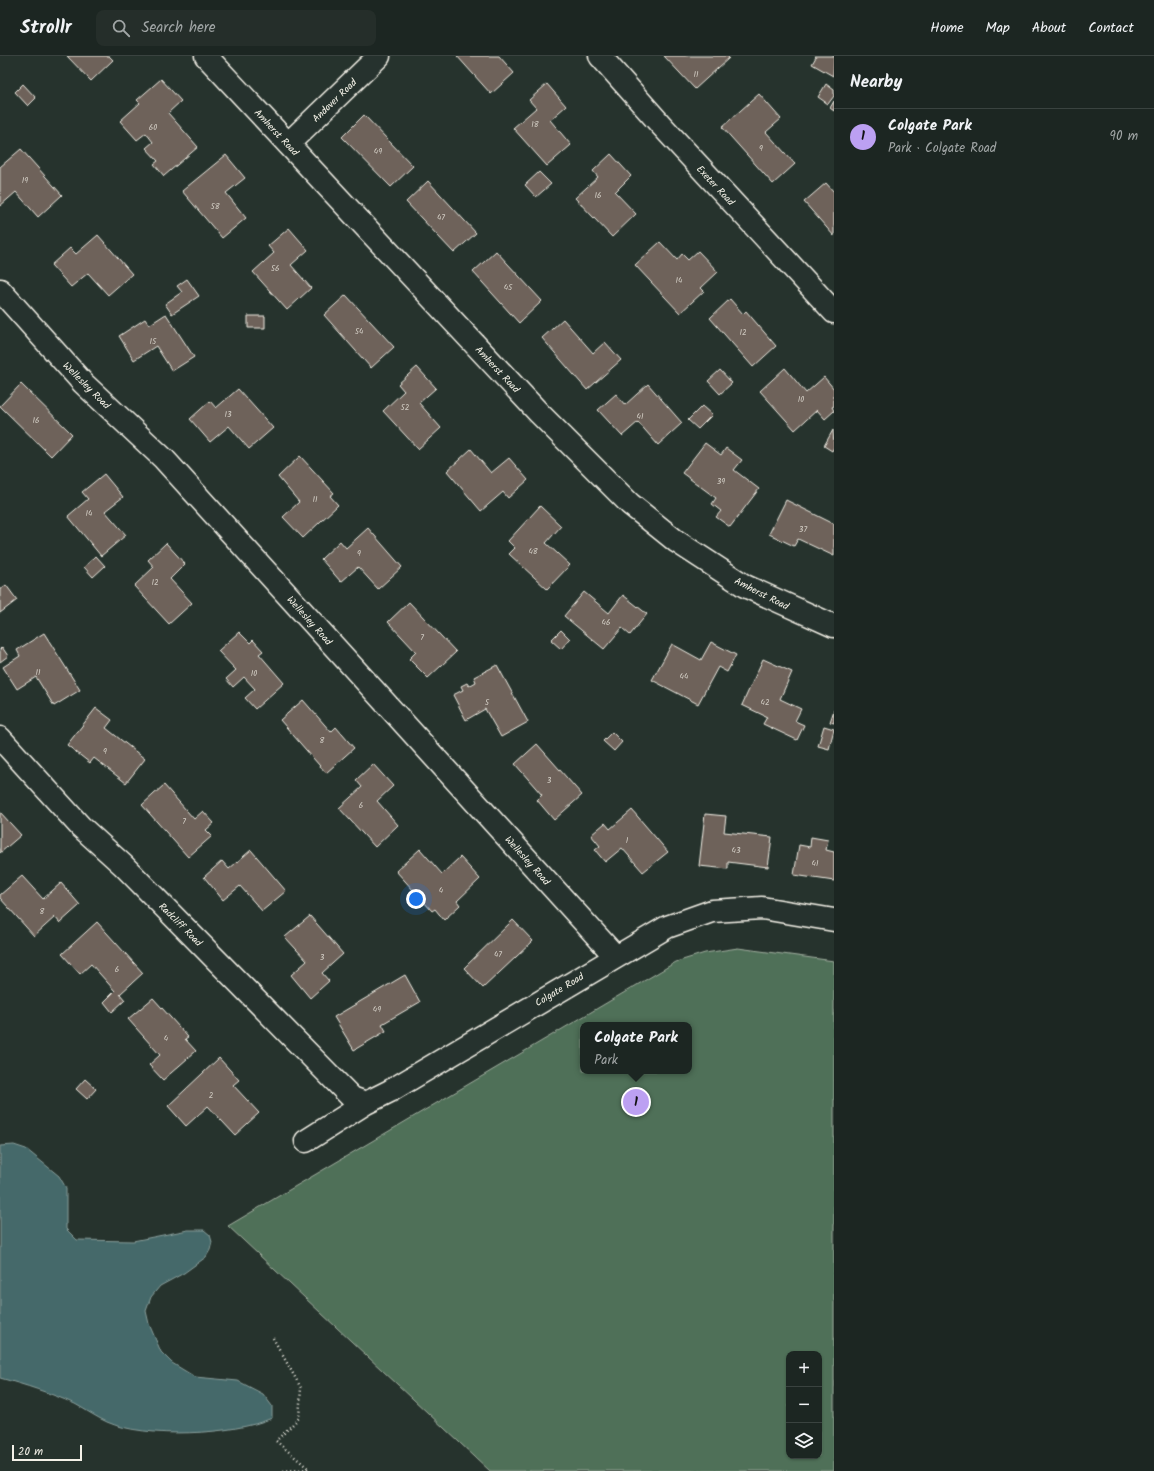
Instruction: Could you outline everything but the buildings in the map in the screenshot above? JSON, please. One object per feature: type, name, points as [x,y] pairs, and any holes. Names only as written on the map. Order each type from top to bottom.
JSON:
[{"type":"street","name":"Amherst Road","points":[[206,56],[539,413],[630,504],[676,541],[745,586],[834,626]]},
{"type":"street","name":"Andover Road","points":[[288,144],[379,56]]},
{"type":"street","name":"Exeter Road","points":[[600,56],[662,126],[834,312]]},
{"type":"street","name":"Wellesley Road","points":[[0,290],[83,383],[164,459],[615,956]]},
{"type":"street","name":"Radcliff Road","points":[[0,738],[80,826],[123,866],[352,1098],[366,1102]]},
{"type":"street","name":"Colgate Road","points":[[306,1141],[366,1102],[390,1091],[615,956],[667,927],[712,911],[762,908],[834,920]]},
{"type":"path","points":[[273,1338],[301,1388],[299,1418],[276,1441],[309,1469],[282,1471]]},
{"type":"green space","points":[[738,948],[834,961],[834,1471],[490,1471],[228,1226],[676,962],[705,953]]},
{"type":"water","points":[[14,1145],[26,1149],[59,1176],[66,1188],[66,1229],[77,1240],[133,1241],[188,1230],[204,1230],[210,1235],[212,1242],[206,1257],[184,1273],[160,1286],[151,1297],[146,1311],[149,1324],[161,1352],[172,1363],[195,1377],[238,1381],[263,1394],[272,1406],[272,1418],[256,1424],[213,1431],[166,1433],[143,1431],[107,1422],[66,1400],[19,1383],[0,1378],[0,1146]]},
{"type":"place","name":"Colgate Park","points":[[636,1102]]}]
